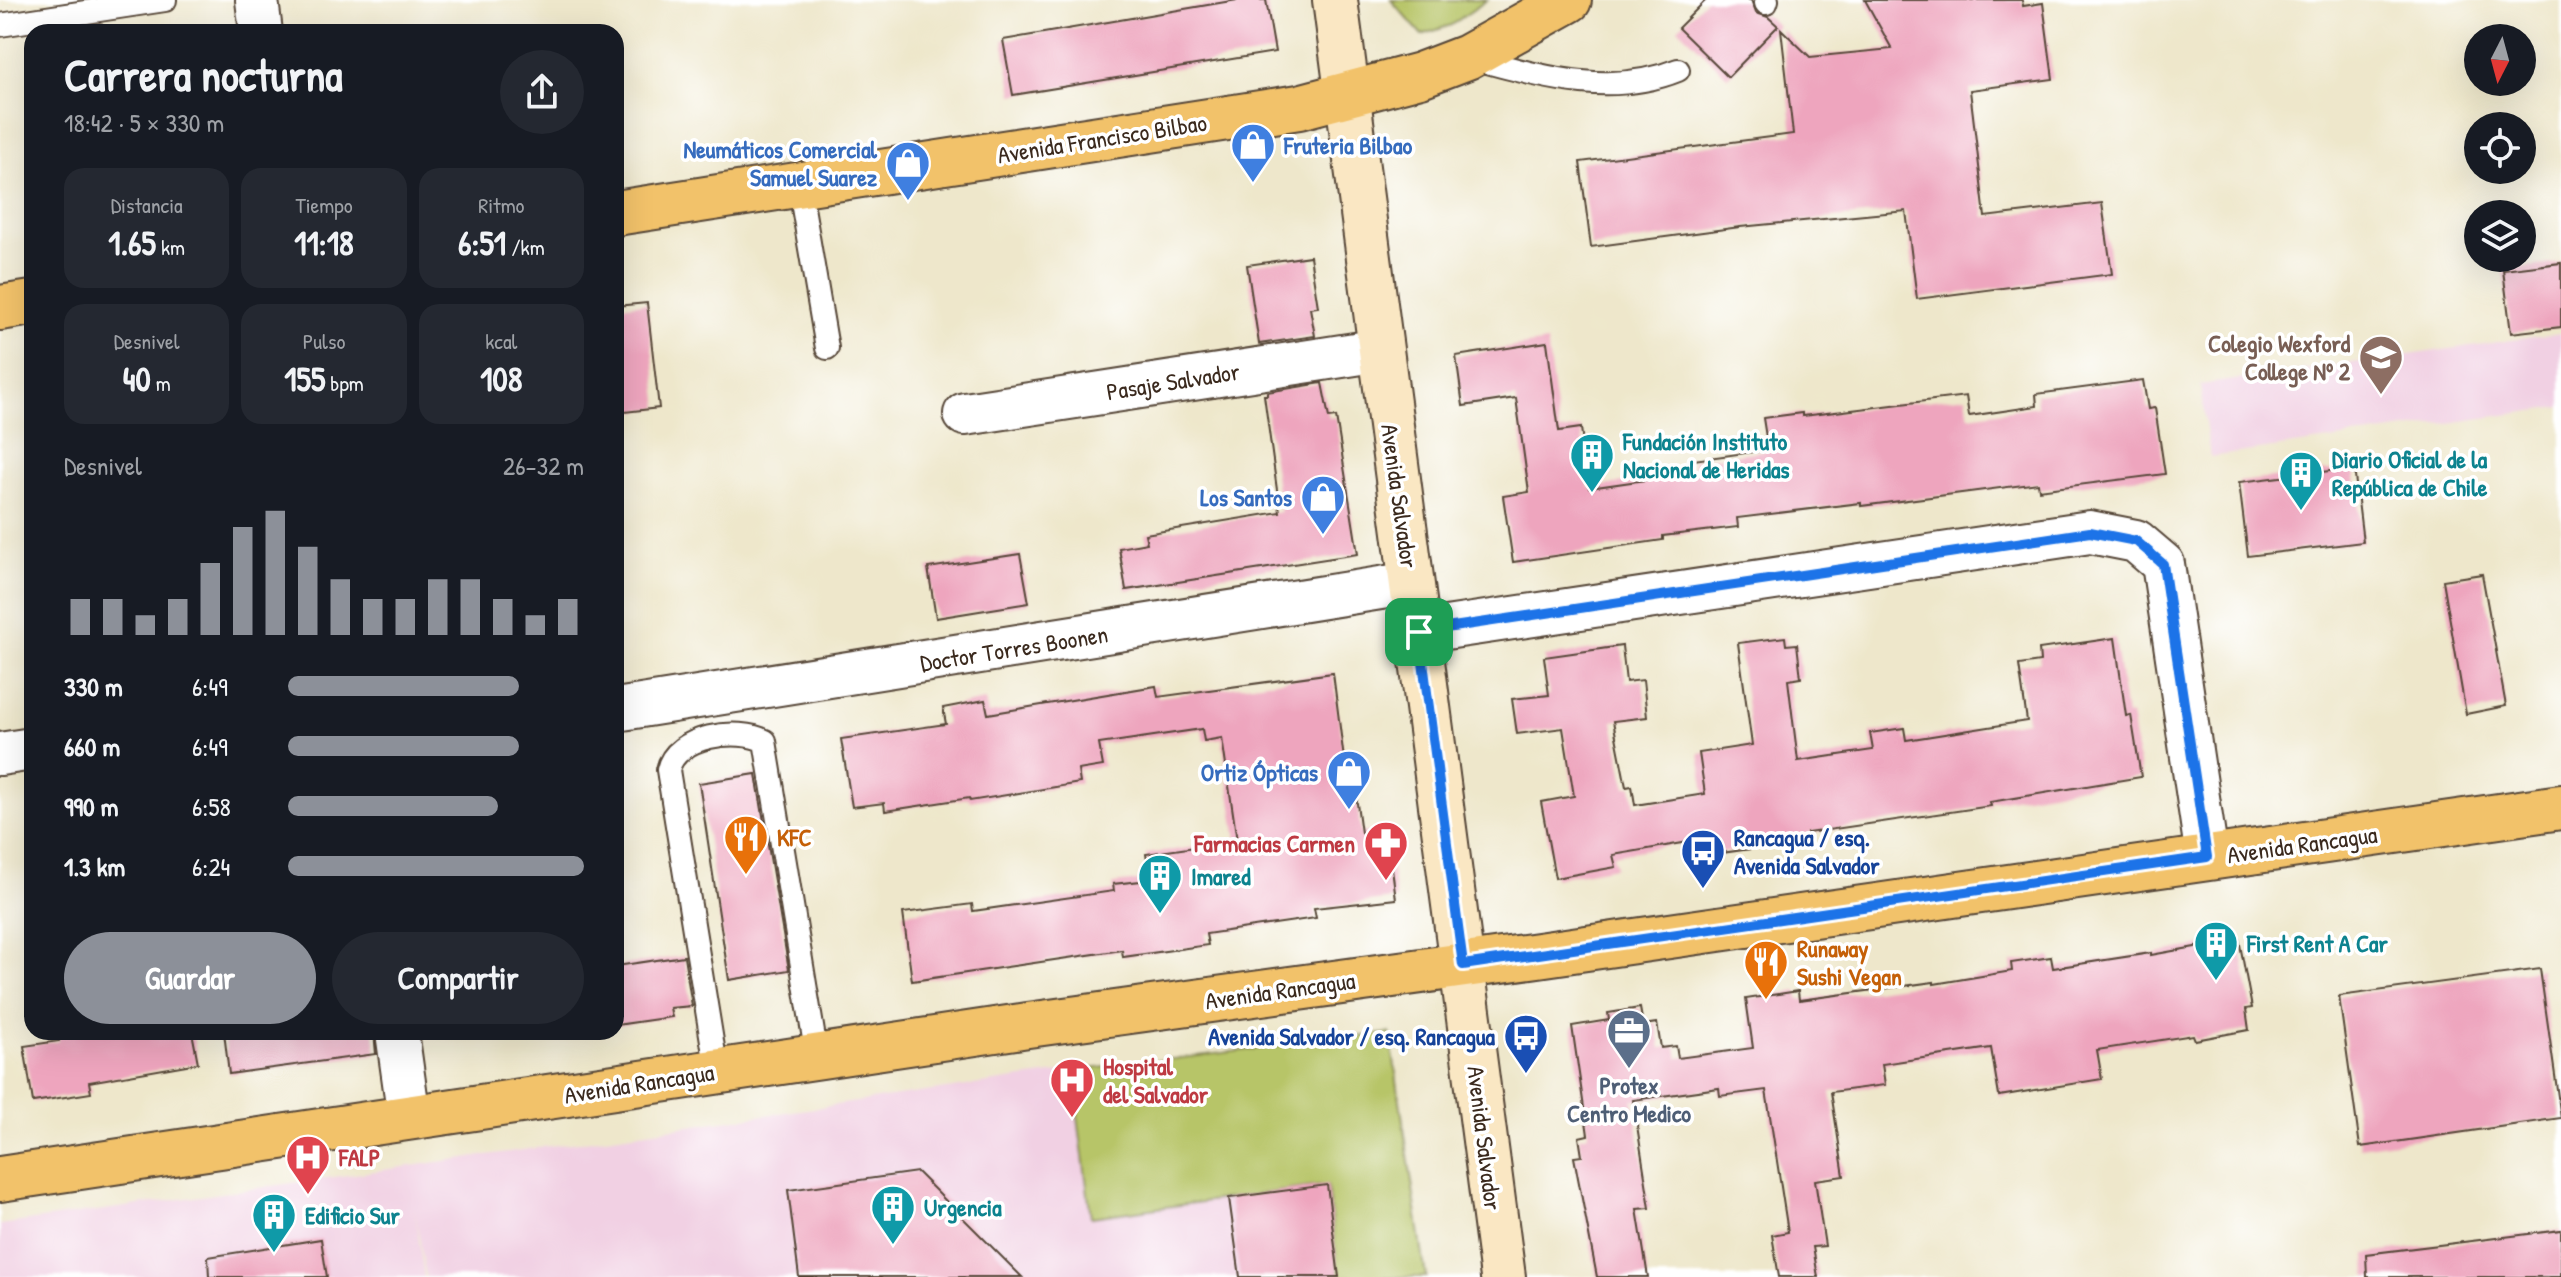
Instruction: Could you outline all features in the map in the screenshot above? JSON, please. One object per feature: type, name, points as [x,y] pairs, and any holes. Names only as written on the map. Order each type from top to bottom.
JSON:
[{"type":"main road","name":"Avenida Salvador","points":[[1335,0],[1503,1277]]},
{"type":"main road","name":"Avenida Francisco Bilbao","points":[[624,212],[1299,107],[1420,75],[1467,57],[1569,0]]},
{"type":"main road","points":[[0,308],[24,304]]},
{"type":"main road","name":"Avenida Rancagua","points":[[0,1179],[1028,1025],[2561,807]]},
{"type":"street","points":[[257,0],[260,24]]},
{"type":"street","name":"Pasaje Salvador","points":[[965,414],[1381,350]]},
{"type":"street","points":[[1419,632],[2090,532],[2136,541],[2163,564],[2207,857]]},
{"type":"street","name":"Doctor Torres Boonen","points":[[624,709],[1412,583]]},
{"type":"street","points":[[0,754],[24,750]]},
{"type":"street","points":[[398,1040],[409,1118]]},
{"type":"lane","points":[[0,25],[165,0]]},
{"type":"lane","points":[[1467,57],[1544,77],[1590,83],[1640,82],[1678,70]]},
{"type":"lane","points":[[799,184],[827,348]]},
{"type":"lane","points":[[717,1072],[668,770],[678,751],[699,740],[749,735],[765,741],[817,1057]]},
{"type":"shaded area","name":"Colegio Wexford College Nº 2","points":[[2561,333],[2561,407],[2210,457],[2200,385]]},
{"type":"shaded area","name":"Hospital del Salvador","points":[[1390,1033],[1426,1277],[426,1277],[414,1206],[424,1277],[0,1277],[0,1225],[1072,1071]]},
{"type":"green space","points":[[1391,0],[1487,0],[1451,25],[1422,35]]},
{"type":"green space","points":[[1390,1033],[1426,1277],[1339,1277],[1327,1185],[1091,1217],[1072,1071]]},
{"type":"building","points":[[1237,0],[1266,0],[1275,52],[1013,95],[1003,40]]},
{"type":"building","points":[[1706,0],[1751,0],[1756,13],[1768,17],[1778,26],[1728,77],[1678,28]]},
{"type":"building","points":[[1865,0],[2022,0],[2023,6],[2043,3],[2053,79],[1970,90],[1985,217],[2102,203],[2112,274],[1917,299],[1906,211],[1740,227],[1591,247],[1580,162],[1793,134],[1781,29],[1810,57],[1892,49]]},
{"type":"building","points":[[1310,256],[1318,307],[1310,308],[1315,336],[1259,344],[1247,265]]},
{"type":"building","points":[[2561,263],[2561,327],[2511,333],[2503,272],[2536,272],[2536,266]]},
{"type":"building","points":[[647,303],[659,408],[624,412],[624,305]]},
{"type":"building","points":[[1547,342],[1559,431],[1581,428],[1589,488],[1694,473],[1693,460],[1768,450],[1763,418],[1966,396],[1969,416],[2037,406],[2036,394],[2143,380],[2148,409],[2155,408],[2165,474],[2039,490],[2038,483],[1861,506],[1861,503],[1737,518],[1738,527],[1663,536],[1663,540],[1513,562],[1503,496],[1529,492],[1516,398],[1463,406],[1456,356]]},
{"type":"building","points":[[1322,383],[1329,418],[1336,417],[1358,554],[1126,590],[1119,548],[1147,543],[1145,534],[1280,512],[1264,395]]},
{"type":"building","name":"Diario Oficial de la República de Chile","points":[[2354,468],[2363,542],[2248,556],[2239,482]]},
{"type":"building","points":[[1020,554],[1029,603],[936,618],[928,568]]},
{"type":"building","points":[[2482,574],[2506,706],[2466,714],[2443,580]]},
{"type":"building","points":[[1785,637],[1786,645],[1797,644],[1801,678],[1788,680],[1798,761],[1873,750],[1870,733],[1904,728],[1906,740],[2027,721],[2019,665],[2040,662],[2039,649],[2115,638],[2126,716],[2131,715],[2141,777],[1990,802],[1991,806],[1807,833],[1808,841],[1714,854],[1712,838],[1613,855],[1616,867],[1555,878],[1541,802],[1574,796],[1563,728],[1517,734],[1512,699],[1549,695],[1544,657],[1622,646],[1626,682],[1643,680],[1647,717],[1613,721],[1626,787],[1632,786],[1635,805],[1705,794],[1699,753],[1752,745],[1738,643]]},
{"type":"building","points":[[1333,673],[1346,775],[1353,774],[1361,833],[1387,830],[1396,899],[1314,908],[1316,918],[1206,934],[1208,945],[1123,957],[1122,950],[912,981],[903,913],[972,904],[973,911],[1114,891],[1113,884],[1150,880],[1146,854],[1237,841],[1222,738],[1204,741],[1202,729],[1099,744],[1103,766],[1078,770],[1080,783],[885,811],[884,803],[852,807],[841,739],[946,724],[943,708],[985,700],[988,714],[1156,686],[1158,697]]},
{"type":"building","name":"KFC","points":[[756,774],[789,970],[729,980],[699,783]]},
{"type":"building","points":[[2239,939],[2252,1008],[2246,1009],[2249,1030],[2195,1040],[2193,1035],[2097,1050],[2102,1079],[1999,1096],[1991,1048],[1882,1064],[1885,1085],[1831,1092],[1844,1176],[1815,1180],[1825,1246],[1813,1247],[1818,1277],[1779,1277],[1772,1235],[1788,1232],[1766,1090],[1720,1096],[1719,1088],[1633,1100],[1650,1208],[1637,1209],[1648,1277],[1597,1277],[1574,1157],[1582,1156],[1579,1137],[1588,1135],[1572,1026],[1609,1020],[1608,1013],[1640,1008],[1643,1025],[1657,1023],[1661,1048],[1676,1046],[1678,1058],[1753,1048],[1746,999],[1798,991],[1799,1000],[1934,984],[2012,971],[2011,963],[2051,957],[2053,968]]},
{"type":"building","points":[[684,956],[692,1006],[670,1008],[672,1017],[624,1024],[624,965]]},
{"type":"building","points":[[2540,969],[2561,1118],[2360,1147],[2339,996]]},
{"type":"building","points":[[194,1040],[198,1063],[89,1082],[91,1093],[33,1102],[24,1046],[59,1041]]},
{"type":"building","points":[[225,1040],[375,1040],[376,1054],[229,1074]]},
{"type":"building","name":"Urgencia","points":[[917,1172],[1022,1277],[799,1277],[788,1190]]},
{"type":"building","points":[[1327,1185],[1339,1277],[1240,1277],[1229,1198]]},
{"type":"building","points":[[2561,1230],[2561,1277],[2367,1277],[2366,1254]]},
{"type":"building","name":"Edificio Sur","points":[[321,1239],[327,1277],[209,1277],[208,1257]]},
{"type":"place","name":"Fruteria Bilbao","points":[[1253,184]]},
{"type":"place","name":"Neumáticos Comercial Samuel Suarez","points":[[908,202]]},
{"type":"place","name":"Colegio Wexford College Nº 2","points":[[2381,396]]},
{"type":"place","name":"Fundación Instituto Nacional de Heridas","points":[[1592,494]]},
{"type":"place","name":"Diario Oficial de la República de Chile","points":[[2301,512]]},
{"type":"place","name":"Los Santos","points":[[1323,536]]},
{"type":"place","name":"Ortiz Ópticas","points":[[1349,811]]},
{"type":"place","name":"KFC","points":[[746,876]]},
{"type":"place","name":"Farmacias Carmen","points":[[1386,882]]},
{"type":"place","name":"Rancagua / esq. Avenida Salvador","points":[[1703,890]]},
{"type":"place","name":"Imared","points":[[1160,915]]},
{"type":"place","name":"First Rent A Car","points":[[2216,982]]},
{"type":"place","name":"Runaway Sushi Vegan","points":[[1766,1001]]},
{"type":"place","name":"Protex Centro Medico","points":[[1629,1070]]},
{"type":"place","name":"Avenida Salvador / esq. Rancagua","points":[[1526,1075]]},
{"type":"place","name":"Hospital del Salvador","points":[[1072,1119]]},
{"type":"place","name":"FALP","points":[[308,1196]]},
{"type":"place","name":"Urgencia","points":[[893,1246]]},
{"type":"place","name":"Edificio Sur","points":[[274,1254]]},
{"type":"route","points":[[2090,532],[2136,541],[2163,564],[2207,857],[1463,965],[1419,632],[2090,532]]}]
